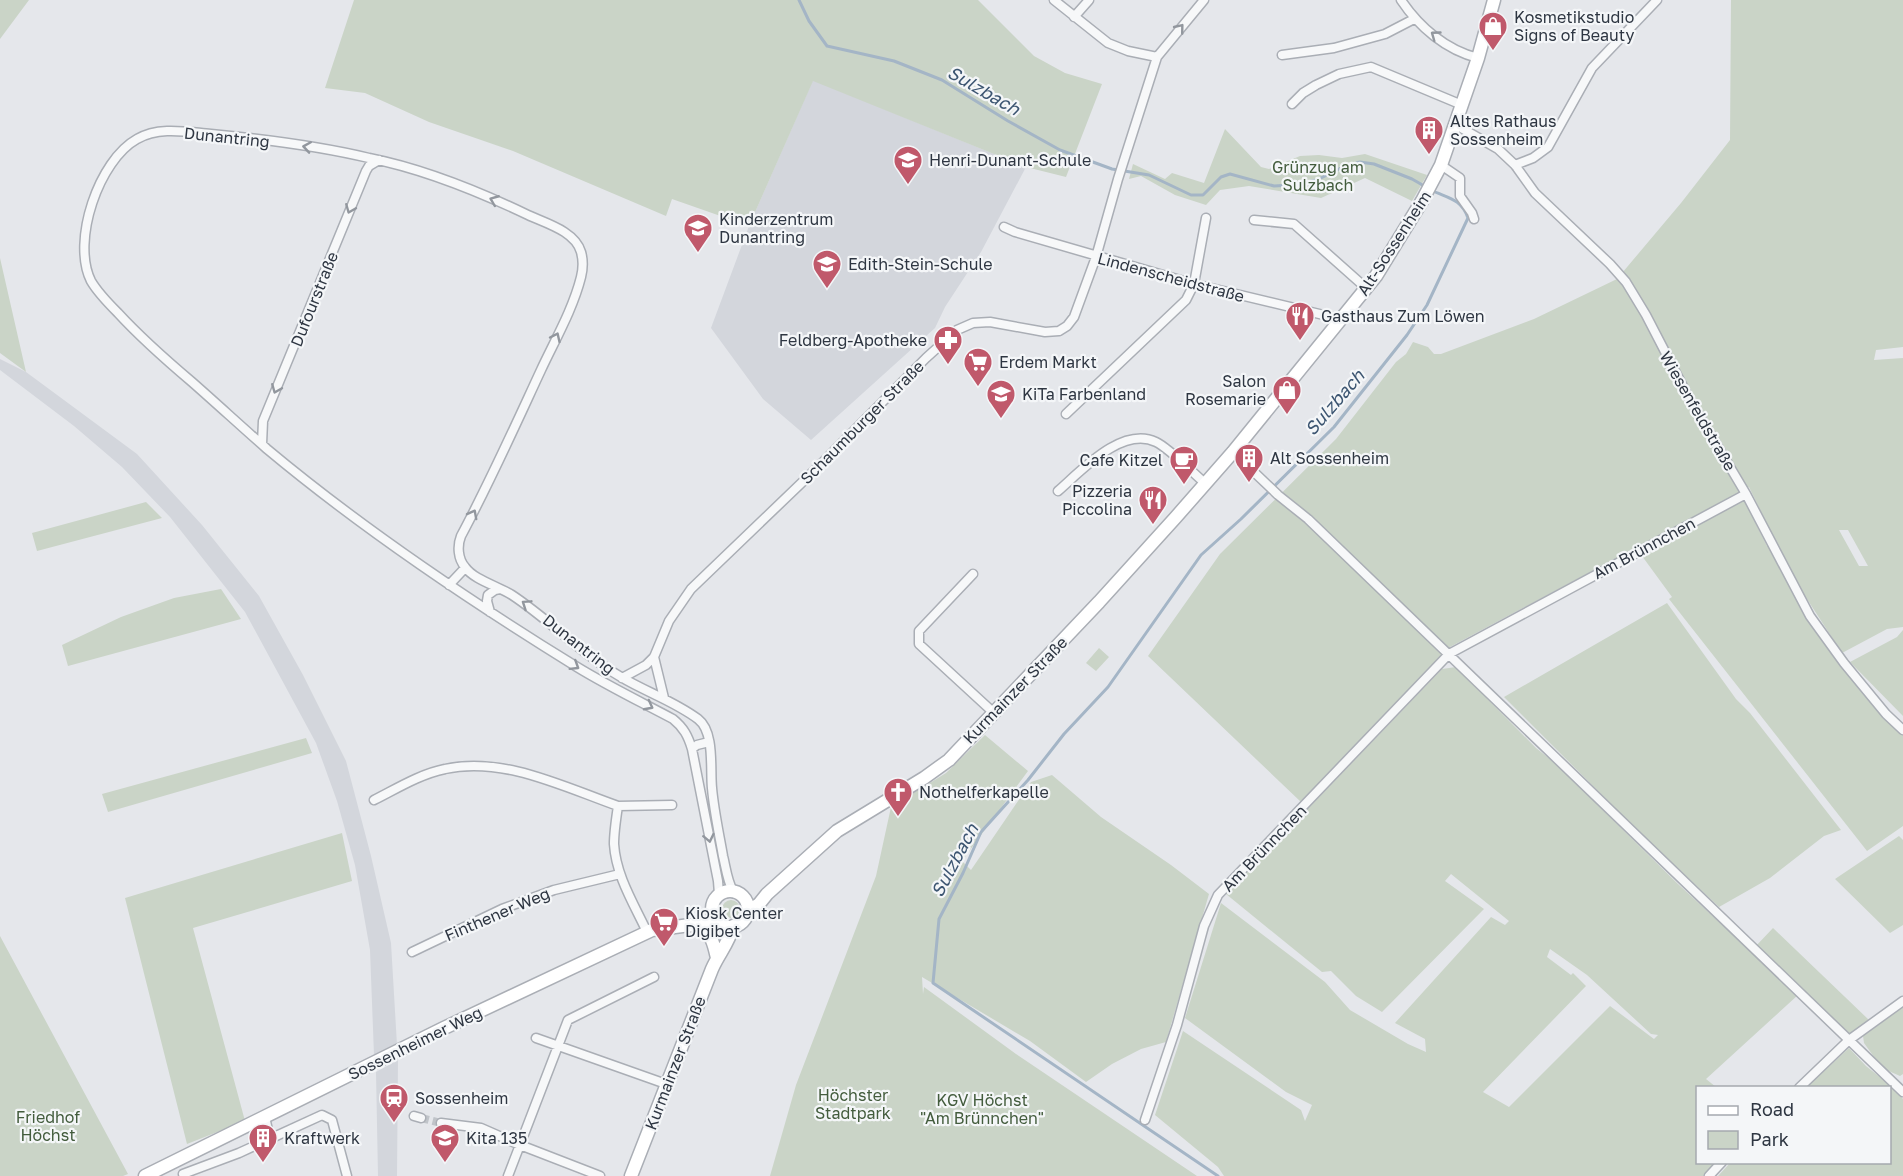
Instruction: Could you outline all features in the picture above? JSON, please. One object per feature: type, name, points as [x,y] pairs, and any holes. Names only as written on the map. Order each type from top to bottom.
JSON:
[{"type":"main road","name":"Alt-Sossenheim","points":[[1233,452],[1376,276],[1435,179],[1456,125],[1494,0]]},
{"type":"main road","name":"Kurmainzer Straße","points":[[748,911],[759,904],[767,894],[837,831],[938,769],[1120,580],[1233,452]]},
{"type":"main road","points":[[719,954],[708,932],[694,926],[716,899],[726,891],[767,894]]},
{"type":"main road","points":[[716,899],[713,915],[725,925],[742,923],[748,906],[739,893]]},
{"type":"main road","name":"Kurmainzer Straße","points":[[632,1176],[666,1084],[719,954],[727,946],[725,925]]},
{"type":"main road","name":"Sossenheimer Weg","points":[[145,1176],[444,1028],[647,932],[657,928],[725,925]]},
{"type":"street","points":[[1054,0],[1108,43],[1128,51],[1157,57]]},
{"type":"street","points":[[1074,17],[1089,0]]},
{"type":"street","name":"Schaumburger Straße","points":[[654,657],[669,621],[691,589],[957,330],[973,323],[990,322],[1045,332],[1059,331],[1074,317],[1096,257],[1157,57],[1204,0]]},
{"type":"street","points":[[1401,0],[1414,19],[1455,50],[1478,58]]},
{"type":"street","points":[[1515,165],[1533,158],[1548,147],[1592,68],[1657,0]]},
{"type":"street","points":[[1282,55],[1334,48],[1385,34],[1414,19]]},
{"type":"street","points":[[1292,104],[1302,93],[1339,74],[1371,67],[1462,105]]},
{"type":"street","name":"Wiesenfeldstraße","points":[[1456,125],[1498,149],[1515,165],[1535,193],[1610,264],[1634,295],[1675,373],[1746,494],[1810,616],[1872,697],[1903,730]]},
{"type":"street","name":"Dunantring","points":[[716,899],[703,807],[692,749],[686,732],[673,720],[580,669],[490,612],[391,544],[262,444],[133,329],[96,290],[85,266],[84,244],[92,208],[112,160],[129,144],[147,134],[164,131],[248,137],[379,160],[436,177],[519,211],[566,233],[578,244],[583,258],[581,276],[569,310],[494,473],[459,542],[459,553],[465,568],[540,615],[586,654],[622,678],[664,698],[700,720],[709,742],[714,809],[727,875],[739,893]]},
{"type":"street","name":"Dufourstraße","points":[[262,444],[263,421],[362,181],[369,166],[379,160]]},
{"type":"street","points":[[1441,165],[1460,178],[1460,196],[1474,219]]},
{"type":"street","points":[[1066,414],[1186,300],[1194,285],[1206,218]]},
{"type":"street","points":[[1254,220],[1294,224],[1366,288]]},
{"type":"street","name":"Lindenscheidstraße","points":[[1004,227],[1096,257],[1194,285],[1332,317],[1338,323]]},
{"type":"street","points":[[1058,491],[1098,456],[1126,441],[1141,437],[1158,443],[1206,484]]},
{"type":"street","points":[[1233,452],[1276,493],[1308,519],[1903,1092]]},
{"type":"street","name":"Am Brünnchen","points":[[1145,1120],[1177,1025],[1204,926],[1218,896],[1449,654],[1746,494]]},
{"type":"street","points":[[450,585],[465,568]]},
{"type":"street","points":[[973,574],[919,631],[918,644],[994,713]]},
{"type":"street","points":[[490,612],[488,596],[495,590],[501,589]]},
{"type":"street","points":[[622,678],[646,665],[654,657]]},
{"type":"street","points":[[654,657],[664,698]]},
{"type":"street","points":[[692,749],[709,742]]},
{"type":"street","points":[[695,769],[708,765],[711,760]]},
{"type":"street","points":[[374,800],[444,769],[471,765],[496,766],[525,773],[618,806],[672,805]]},
{"type":"street","points":[[618,806],[614,844],[620,874],[647,932]]},
{"type":"street","points":[[703,807],[714,809]]},
{"type":"street","name":"Finthener Weg","points":[[412,952],[502,909],[554,890],[620,874]]},
{"type":"street","points":[[508,1176],[568,1020],[654,977]]},
{"type":"street","points":[[1801,1086],[1849,1040],[1903,1001]]},
{"type":"street","points":[[536,1038],[666,1084]]},
{"type":"street","points":[[179,1161],[184,1175],[322,1115],[332,1119],[347,1176]]},
{"type":"street","points":[[266,1118],[270,1139]]},
{"type":"street","points":[[441,1123],[481,1128],[600,1176]]},
{"type":"street","points":[[1709,1176],[1720,1164]]},
{"type":"shaded area","points":[[813,80],[1026,167],[981,252],[945,307],[935,328],[811,440],[763,399],[711,328],[749,226]]},
{"type":"shaded area","points":[[0,359],[26,372],[137,454],[202,525],[259,596],[303,675],[346,761],[391,943],[397,1045],[374,1055],[370,950],[355,865],[337,801],[316,743],[245,612],[170,517],[122,467],[74,426],[0,370]]},
{"type":"shaded area","points":[[398,1060],[397,1176],[378,1176],[376,1072]]},
{"type":"green space","points":[[0,0],[29,0],[0,39]]},
{"type":"green space","points":[[354,0],[978,0],[1034,56],[1065,73],[1102,84],[1066,177],[1026,167],[813,81],[749,226],[672,199],[666,216],[513,151],[429,122],[365,93],[325,88]]},
{"type":"green space","points":[[1731,0],[1903,0],[1903,347],[1876,350],[1874,360],[1903,358],[1903,627],[1887,629],[1842,653],[1794,579],[1749,487],[1450,647],[1350,754],[1301,802],[1148,656],[1220,554],[1336,439],[1396,362],[1406,354],[1413,342],[1428,347],[1434,354],[1441,354],[1534,319],[1617,279],[1730,140]],"holes":[[[1839,530],[1848,530],[1868,566],[1859,566]]]},
{"type":"green space","name":"Grünzug am Sulzbach","points":[[1225,129],[1261,167],[1269,169],[1300,156],[1319,155],[1342,158],[1365,154],[1427,175],[1412,201],[1365,178],[1321,198],[1249,186],[1220,190],[1206,205],[1175,195],[1141,176],[1129,179],[1133,164],[1165,179],[1172,173],[1204,183]]},
{"type":"green space","points":[[0,258],[26,372],[0,353]]},
{"type":"green space","points":[[1743,498],[1767,546],[1772,544],[1810,616],[1903,730],[1903,826],[1867,851],[1669,599],[1672,597],[1642,556],[1646,550]]},
{"type":"green space","points":[[146,502],[162,518],[37,551],[32,533]]},
{"type":"green space","points":[[221,589],[241,619],[68,666],[62,645],[121,617],[174,598]]},
{"type":"green space","points":[[1667,603],[1736,699],[1750,713],[1841,830],[1824,836],[1770,878],[1719,907],[1634,827],[1504,697]]},
{"type":"green space","points":[[1903,630],[1903,716],[1850,662],[1897,637]]},
{"type":"green space","points":[[1099,648],[1109,657],[1096,671],[1086,663]]},
{"type":"green space","points":[[1456,667],[1536,748],[1555,763],[1678,884],[1798,995],[1706,1079],[1715,1086],[1696,1086],[1696,1164],[1717,1164],[1704,1176],[1224,1176],[1218,1167],[1155,1115],[1183,1031],[1301,1110],[1305,1121],[1312,1105],[1286,1092],[1185,1018],[1221,903],[1325,982],[1350,1010],[1426,1052],[1425,1039],[1395,1023],[1491,917],[1505,925],[1509,921],[1451,874],[1445,881],[1484,909],[1382,1012],[1356,996],[1331,971],[1322,972],[1226,894],[1442,669]],"holes":[[[1550,949],[1587,975],[1651,1034],[1658,1035],[1654,1039],[1610,1006],[1509,1107],[1483,1092],[1586,986],[1573,973],[1571,975],[1547,957]]]},
{"type":"green space","points":[[985,735],[1028,771],[962,861],[971,870],[1031,782],[1052,775],[1101,817],[1209,894],[1166,1042],[1141,1049],[1112,1064],[1086,1082],[1030,1041],[922,977],[923,994],[924,987],[1016,1054],[1197,1176],[770,1176],[796,1085],[876,876],[891,807],[946,773]]},
{"type":"green space","points":[[306,738],[312,753],[108,812],[102,794]]},
{"type":"green space","points":[[342,833],[352,881],[193,928],[245,1121],[187,1144],[125,898]]},
{"type":"green space","points":[[1899,836],[1903,840],[1903,925],[1890,933],[1835,879]]},
{"type":"green space","points":[[727,900],[735,900],[740,905],[738,916],[727,918],[722,913],[722,905]]},
{"type":"green space","points":[[1773,928],[1869,1020],[1849,1035],[1755,947]]},
{"type":"green space","name":"Friedhof Höchst","points":[[0,936],[128,1174],[123,1176],[0,1176]]},
{"type":"green space","points":[[1903,1007],[1903,1074],[1900,1076],[1882,1068],[1864,1043],[1863,1036]]},
{"type":"green space","points":[[1849,1048],[1866,1066],[1891,1086],[1808,1086]]},
{"type":"green space","points":[[1891,1086],[1903,1099],[1903,1176],[1718,1176],[1729,1164],[1891,1164]]},
{"type":"waterway","name":"Sulzbach","points":[[799,0],[809,21],[827,46],[894,61],[942,80],[1060,150],[1112,169],[1149,175],[1191,195],[1203,195],[1221,177],[1230,174],[1274,186],[1292,185],[1317,180],[1341,168],[1360,162],[1374,164],[1426,187]]},
{"type":"waterway","name":"Sulzbach","points":[[1218,1176],[933,983],[939,919],[981,832],[1028,780],[1064,734],[1108,687],[1201,555],[1334,427],[1407,335],[1427,305],[1468,218],[1462,206],[1457,202],[1431,190]]},
{"type":"tunnel","points":[[421,1118],[441,1123]]},
{"type":"place","name":"Kosmetikstudio Signs of Beauty","points":[[1493,52]]},
{"type":"place","name":"Altes Rathaus Sossenheim","points":[[1429,156]]},
{"type":"place","name":"Henri-Dunant-Schule","points":[[908,186]]},
{"type":"place","name":"Kinderzentrum Dunantring","points":[[698,254]]},
{"type":"place","name":"Edith-Stein-Schule","points":[[827,290]]},
{"type":"place","name":"Gasthaus Zum Löwen","points":[[1300,342]]},
{"type":"place","name":"Feldberg-Apotheke","points":[[948,366]]},
{"type":"place","name":"Erdem Markt","points":[[978,388]]},
{"type":"place","name":"Salon Rosemarie","points":[[1287,416]]},
{"type":"place","name":"KiTa Farbenland","points":[[1001,420]]},
{"type":"place","name":"Alt Sossenheim","points":[[1249,484]]},
{"type":"place","name":"Cafe Kitzel","points":[[1184,486]]},
{"type":"place","name":"Pizzeria Piccolina","points":[[1153,526]]},
{"type":"place","name":"Nothelferkapelle","points":[[898,818]]},
{"type":"place","name":"Kiosk Center Digibet","points":[[664,948]]},
{"type":"place","name":"Sossenheim","points":[[394,1124]]},
{"type":"place","name":"Kraftwerk","points":[[263,1164]]},
{"type":"place","name":"Kita 135","points":[[445,1164]]},
{"type":"park label","name":"Höchster Stadtpark","points":[[853,1104]]},
{"type":"park label","name":"KGV Höchst \"Am Brünnchen\"","points":[[982,1109]]}]
